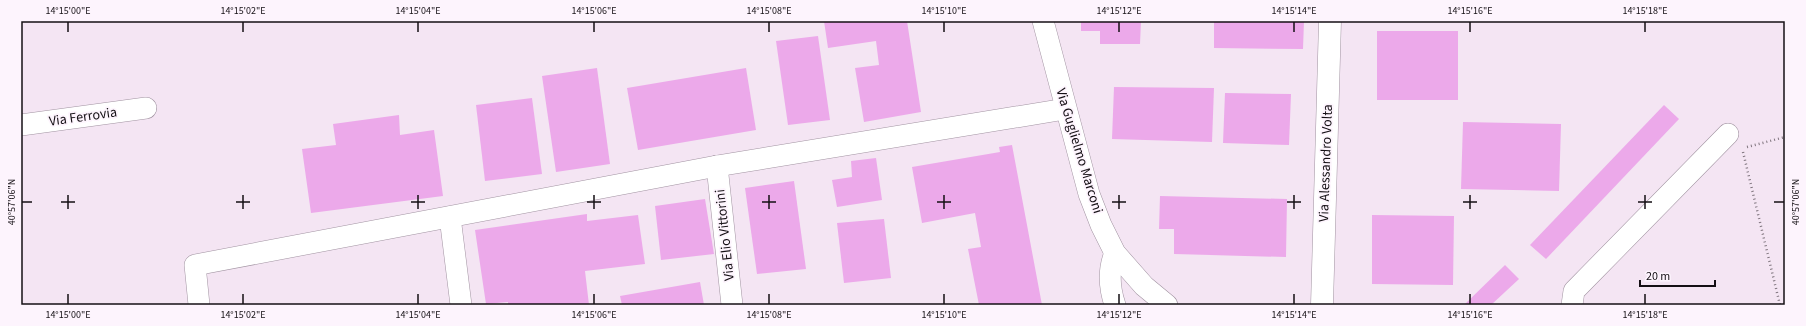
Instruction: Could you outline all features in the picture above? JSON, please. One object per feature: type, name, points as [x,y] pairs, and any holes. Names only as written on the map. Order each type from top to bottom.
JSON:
[{"type":"street","name":"Via Guglielmo Marconi","points":[[1043,21],[1065,109],[1090,194],[1101,225],[1115,253],[1144,286],[1167,305]]},
{"type":"street","name":"Via Alessandro Volta","points":[[1322,305],[1330,21]]},
{"type":"street","name":"Via Ferrovia","points":[[21,125],[146,108]]},
{"type":"street","points":[[199,305],[195,265],[717,166],[1065,109]]},
{"type":"street","points":[[1572,305],[1574,291],[1728,134]]},
{"type":"street","name":"Via Elio Vittorini","points":[[717,166],[732,305]]},
{"type":"street","points":[[450,217],[461,305]]},
{"type":"street","points":[[1115,253],[1111,263],[1109,277],[1115,305]]},
{"type":"path","points":[[1780,305],[1742,148],[1785,137]]},
{"type":"building","points":[[824,21],[907,21],[921,112],[864,122],[855,68],[879,65],[876,41],[828,48]]},
{"type":"building","points":[[1081,21],[1141,21],[1140,44],[1100,44],[1100,31],[1081,31]]},
{"type":"building","points":[[1214,21],[1304,21],[1303,49],[1214,48]]},
{"type":"building","points":[[1377,31],[1458,31],[1458,100],[1377,100]]},
{"type":"building","points":[[818,36],[830,120],[788,125],[776,41]]},
{"type":"building","points":[[597,68],[610,164],[556,172],[542,76]]},
{"type":"building","points":[[746,68],[756,130],[638,150],[627,88]]},
{"type":"building","points":[[1114,87],[1214,88],[1212,142],[1112,139]]},
{"type":"building","points":[[1225,93],[1291,94],[1289,145],[1223,143]]},
{"type":"building","points":[[532,98],[542,174],[485,181],[476,105]]},
{"type":"building","points":[[1664,105],[1679,119],[1546,259],[1530,245]]},
{"type":"building","points":[[399,115],[400,135],[434,130],[443,196],[311,213],[302,149],[336,145],[333,124]]},
{"type":"building","points":[[1463,122],[1561,124],[1559,191],[1461,189]]},
{"type":"building","points":[[1012,145],[1042,305],[979,305],[968,249],[981,247],[975,213],[922,223],[912,167],[1000,152],[999,147]]},
{"type":"building","points":[[876,158],[882,200],[837,207],[832,180],[852,177],[851,161]]},
{"type":"building","points":[[794,181],[806,269],[757,274],[745,188]]},
{"type":"building","points":[[1160,196],[1287,199],[1286,257],[1174,254],[1174,229],[1159,229]]},
{"type":"building","points":[[705,199],[714,254],[661,260],[655,206]]},
{"type":"building","points":[[587,214],[587,221],[638,215],[645,264],[585,271],[589,305],[508,305],[508,302],[486,304],[475,230]]},
{"type":"building","points":[[1372,215],[1454,216],[1453,285],[1372,284]]},
{"type":"building","points":[[884,219],[891,278],[844,283],[837,223]]},
{"type":"building","points":[[1505,265],[1519,279],[1491,305],[1464,305]]},
{"type":"building","points":[[700,282],[704,305],[622,305],[620,296]]}]
